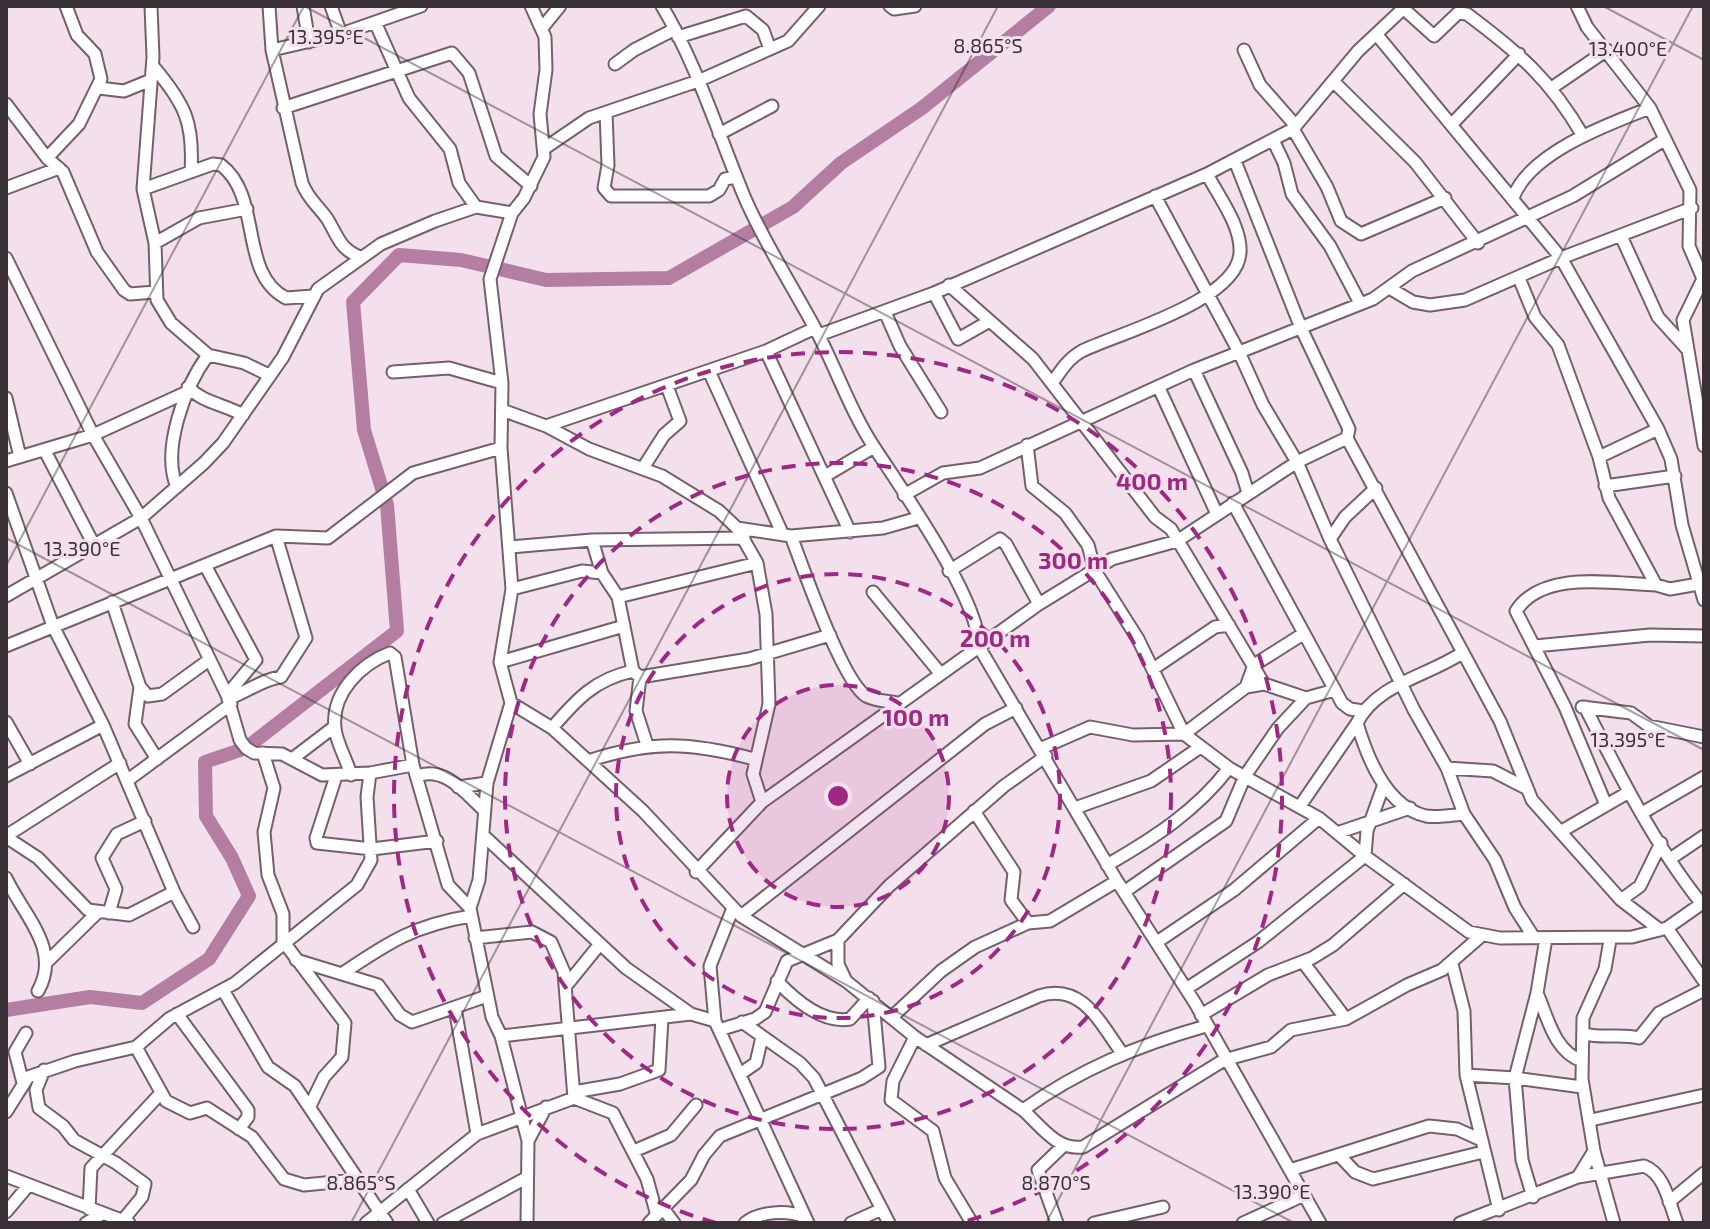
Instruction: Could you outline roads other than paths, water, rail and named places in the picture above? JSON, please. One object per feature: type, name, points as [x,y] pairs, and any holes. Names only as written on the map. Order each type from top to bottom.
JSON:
[{"type":"street","points":[[47,158],[79,124],[99,88],[98,61],[77,35],[66,6]]},
{"type":"street","points":[[151,6],[153,66],[143,189],[155,243],[155,292],[171,323],[208,355],[244,363],[269,375]]},
{"type":"street","points":[[269,6],[272,50],[302,183],[310,201],[327,218],[344,248],[360,257]]},
{"type":"street","points":[[303,6],[309,42]]},
{"type":"street","points":[[331,6],[341,34]]},
{"type":"street","points":[[272,50],[341,34],[375,22],[398,9],[421,6]]},
{"type":"street","points":[[470,912],[477,893],[487,783],[511,703],[500,662],[512,589],[501,448],[502,383],[490,279],[512,213],[531,186],[544,157],[540,114],[546,70],[542,28],[531,6]]},
{"type":"street","points":[[542,28],[560,6]]},
{"type":"street","points":[[662,6],[698,81],[758,228],[817,332],[874,447],[949,571],[978,631],[979,647],[1044,752],[1107,865],[1186,989],[1320,1223]]},
{"type":"street","points":[[545,148],[575,126],[606,112],[698,81],[770,49],[797,35],[819,6]]},
{"type":"street","points":[[890,6],[894,9],[915,6]]},
{"type":"street","points":[[1577,6],[1587,27],[1650,108],[1692,204],[1689,246],[1704,280],[1700,295],[1683,320],[1704,446]]},
{"type":"street","points":[[546,426],[817,332],[885,312],[1235,161],[1294,128],[1358,51],[1405,8],[1434,36],[1458,13],[1467,14],[1519,54],[1553,87],[1583,136]]},
{"type":"street","points":[[615,64],[634,50],[677,33],[746,16],[763,30],[770,49]]},
{"type":"street","points":[[375,22],[409,98],[450,149],[459,183],[476,207]]},
{"type":"street","points":[[1377,35],[1561,258],[1658,429],[1675,476],[1682,525],[1703,583],[1704,600]]},
{"type":"street","points":[[1244,50],[1260,85],[1294,128],[1327,187],[1341,221],[1355,233],[1361,234],[1445,198]]},
{"type":"street","points":[[1553,87],[1607,50]]},
{"type":"street","points":[[283,108],[449,52],[457,56],[469,73],[496,156],[531,186]]},
{"type":"street","points":[[1452,124],[1519,54]]},
{"type":"street","points":[[153,66],[181,103],[191,123],[191,172]]},
{"type":"street","points":[[99,88],[124,91],[151,80]]},
{"type":"street","points":[[1334,82],[1404,151],[1445,198],[1478,243]]},
{"type":"street","points":[[6,104],[47,158],[59,168],[97,252],[124,290],[130,294],[155,292]]},
{"type":"street","points":[[719,134],[772,106]]},
{"type":"street","points":[[1512,227],[1514,201],[1525,177],[1583,136],[1650,108]]},
{"type":"street","points":[[606,112],[608,165],[604,188],[611,196],[709,196],[719,190],[725,179],[736,177]]},
{"type":"street","points":[[1273,140],[1284,163],[1292,194],[1330,246],[1360,303]]},
{"type":"street","points":[[904,495],[943,473],[980,468],[1194,370],[1391,289],[1412,271],[1528,220],[1664,140]]},
{"type":"street","points":[[1235,161],[1301,328],[1349,429],[1347,438],[1500,721],[1525,787],[1560,832],[1621,900],[1663,929],[1704,981]]},
{"type":"street","points":[[143,189],[221,165],[239,184],[255,248],[273,287],[286,298],[313,296]]},
{"type":"street","points":[[6,188],[59,168]]},
{"type":"street","points":[[1053,382],[1069,361],[1082,352],[1159,321],[1208,292],[1235,271],[1241,251],[1227,213],[1207,174]]},
{"type":"street","points":[[1391,289],[1413,302],[1447,305],[1621,236],[1692,204],[1704,194]]},
{"type":"street","points":[[1155,196],[1208,292],[1263,405],[1297,462],[1330,539],[1401,684],[1447,768],[1464,814],[1495,860],[1507,892],[1533,936]]},
{"type":"street","points":[[6,596],[141,518],[223,443],[295,336],[313,296],[360,257],[408,232],[476,207],[512,213]]},
{"type":"street","points":[[155,243],[199,218],[247,209]]},
{"type":"street","points":[[1621,236],[1658,317],[1687,349]]},
{"type":"street","points":[[6,258],[93,435],[141,518],[209,660],[230,696],[240,740],[246,748],[292,759],[314,773],[336,776],[434,771],[484,810]]},
{"type":"street","points":[[1519,278],[1535,317],[1558,345],[1599,457],[1605,486],[1656,585]]},
{"type":"street","points":[[949,285],[1033,359],[1155,517],[1171,529],[1264,684]]},
{"type":"street","points":[[934,293],[958,339],[988,322]]},
{"type":"street","points":[[885,312],[900,346],[941,412]]},
{"type":"street","points":[[766,351],[850,532]]},
{"type":"street","points":[[177,487],[172,469],[177,425],[188,389],[208,355]]},
{"type":"street","points":[[393,372],[449,368],[502,383]]},
{"type":"street","points":[[1194,370],[1242,473],[1248,493]]},
{"type":"street","points":[[709,371],[830,635],[862,692],[873,699],[897,703]]},
{"type":"street","points":[[643,468],[664,435],[680,421],[667,386]]},
{"type":"street","points":[[1159,388],[1216,512]]},
{"type":"street","points":[[6,461],[93,435],[188,389]]},
{"type":"street","points":[[188,389],[200,398],[219,402],[243,415]]},
{"type":"street","points":[[6,398],[20,457]]},
{"type":"street","points":[[168,401],[177,425]]},
{"type":"street","points":[[502,410],[546,426],[589,449],[643,468],[696,497],[741,533],[757,563],[766,614],[767,720],[754,759],[755,784],[762,802]]},
{"type":"street","points":[[1599,457],[1658,429]]},
{"type":"street","points":[[696,872],[762,802],[1039,604],[1122,554],[1177,541],[1216,512],[1297,462],[1347,438]]},
{"type":"street","points":[[1027,445],[1032,486],[1065,513],[1088,545],[1095,571],[1131,627],[1184,734],[1229,768],[1319,818],[1445,917],[1481,936],[1610,940],[1663,929],[1703,903],[1673,864],[1629,792],[1585,707]]},
{"type":"street","points":[[825,476],[874,447]]},
{"type":"street","points":[[6,646],[276,536],[328,538],[413,473],[501,448]]},
{"type":"street","points":[[45,451],[94,545]]},
{"type":"street","points":[[1605,486],[1675,476]]},
{"type":"street","points":[[1330,539],[1354,508],[1376,488]]},
{"type":"street","points":[[6,493],[53,626],[103,725],[174,892],[193,927]]},
{"type":"street","points":[[1233,503],[1345,707],[1363,711]]},
{"type":"street","points":[[1354,508],[1384,504]]},
{"type":"street","points":[[510,547],[741,533],[787,536],[850,532],[918,518]]},
{"type":"street","points":[[230,696],[250,691],[268,678],[281,677],[306,638],[276,536]]},
{"type":"street","points":[[949,571],[1000,539],[1006,544],[1039,604]]},
{"type":"street","points":[[592,540],[602,573],[618,597],[636,674],[636,711],[647,745]]},
{"type":"street","points":[[618,597],[757,563]]},
{"type":"street","points":[[128,780],[230,696],[254,662],[255,655],[206,567]]},
{"type":"street","points":[[512,589],[582,571],[602,573]]},
{"type":"street","points":[[1606,805],[1565,707],[1516,611],[1529,598],[1552,586],[1656,585],[1670,589],[1703,583]]},
{"type":"street","points":[[873,592],[940,673]]},
{"type":"street","points":[[112,602],[140,687],[148,696],[162,694],[209,660]]},
{"type":"street","points":[[1153,669],[1215,627],[1229,625]]},
{"type":"street","points":[[500,662],[624,626]]},
{"type":"street","points":[[1246,687],[1254,665],[1303,634]]},
{"type":"street","points":[[552,728],[588,689],[607,678],[749,659],[830,635]]},
{"type":"street","points":[[1535,646],[1650,635],[1704,636]]},
{"type":"street","points":[[1300,806],[1363,711],[1383,693],[1436,670],[1462,653]]},
{"type":"street","points":[[351,775],[334,727],[340,700],[357,672],[370,660],[393,654],[415,770],[448,885],[470,912],[487,996],[522,1115],[528,1141],[527,1223]]},
{"type":"street","points":[[749,659],[768,671]]},
{"type":"street","points":[[484,836],[600,944],[691,1014],[718,1025],[742,1022],[765,1012],[787,961],[838,940],[889,886],[1044,752],[1090,727],[1133,735],[1184,734],[1246,687],[1264,684],[1306,698]]},
{"type":"street","points":[[140,687],[135,724],[157,759]]},
{"type":"street","points":[[1124,892],[1217,830],[1232,813],[1245,776],[1278,728],[1306,698],[1335,690]]},
{"type":"street","points":[[511,703],[552,728],[643,811],[696,872],[737,912],[846,981],[893,1016],[915,1037],[1023,1110],[1063,1146],[1083,1147],[1224,1060],[1271,1047],[1291,1030],[1346,1019],[1452,964],[1481,936]]},
{"type":"street","points":[[1565,707],[1631,713],[1649,726],[1704,737]]},
{"type":"street","points":[[806,1220],[718,1025],[710,966],[737,912],[985,724],[1016,708]]},
{"type":"street","points":[[6,722],[30,764]]},
{"type":"street","points":[[1357,723],[1367,753],[1384,784],[1410,808],[1429,817],[1464,814]]},
{"type":"street","points":[[6,776],[103,725]]},
{"type":"street","points":[[292,759],[334,727]]},
{"type":"street","points":[[588,761],[647,745],[705,746],[754,759]]},
{"type":"street","points":[[1075,808],[1151,781],[1199,748]]},
{"type":"street","points":[[263,753],[274,788],[264,832],[269,881],[283,914],[283,941],[345,1023],[342,1057],[324,1077],[310,1106]]},
{"type":"street","points":[[120,763],[6,836],[38,858],[83,908],[137,913],[174,892]]},
{"type":"street","points":[[1107,865],[1149,841],[1195,807],[1229,768]]},
{"type":"street","points":[[1447,768],[1493,771],[1525,787]]},
{"type":"street","points":[[6,1112],[23,1083],[44,1070],[136,1047],[177,1014],[223,990],[265,960],[283,941],[357,885],[371,860],[367,808],[370,773]]},
{"type":"street","points":[[336,776],[316,841],[321,845],[372,849],[437,841]]},
{"type":"street","points":[[1642,813],[1704,777]]},
{"type":"street","points":[[458,787],[487,783]]},
{"type":"street","points":[[1186,989],[1258,942],[1365,856],[1371,822],[1384,784]]},
{"type":"street","points":[[1560,832],[1629,792]]},
{"type":"street","points":[[1337,833],[1410,808]]},
{"type":"street","points":[[974,811],[1014,872],[1011,900],[1028,923]]},
{"type":"street","points":[[1157,942],[1234,890],[1319,818]]},
{"type":"street","points":[[48,961],[104,912],[116,889],[102,858],[117,834],[145,821]]},
{"type":"street","points":[[1649,865],[1673,864],[1704,836]]},
{"type":"street","points":[[1621,900],[1640,886],[1661,843]]},
{"type":"street","points":[[6,878],[36,931],[48,961],[48,973],[38,991]]},
{"type":"street","points":[[893,1016],[957,959],[995,936],[1028,923],[1050,921],[1117,881]]},
{"type":"street","points":[[1023,1110],[1091,1066],[1204,1020],[1268,975],[1303,962],[1333,945],[1404,884]]},
{"type":"street","points":[[343,973],[388,943],[420,927],[470,912]]},
{"type":"street","points":[[475,938],[527,932],[545,937],[558,957],[565,987],[574,1095]]},
{"type":"street","points":[[1533,1197],[1528,1187],[1519,1141],[1515,1078],[1537,993],[1546,938]]},
{"type":"street","points":[[838,940],[838,964],[846,981]]},
{"type":"street","points":[[1610,940],[1605,969],[1583,1018],[1582,1087],[1591,1120],[1594,1151],[1614,1223]]},
{"type":"street","points":[[565,987],[600,944]]},
{"type":"street","points":[[295,960],[378,985],[400,1015],[412,1022],[487,996]]},
{"type":"street","points":[[1303,962],[1346,1019]]},
{"type":"street","points":[[1452,964],[1464,1011],[1466,1075],[1479,1139],[1499,1210]]},
{"type":"street","points":[[777,981],[807,1006],[833,1019],[850,1019],[871,1000]]},
{"type":"street","points":[[223,990],[268,1067],[295,1086],[355,1180],[387,1223]]},
{"type":"street","points":[[1585,1034],[1602,1039],[1624,1034],[1639,1038],[1659,1013],[1704,990]]},
{"type":"street","points":[[926,1045],[1039,996],[1059,993],[1083,1000],[1122,1053]]},
{"type":"street","points":[[1537,993],[1558,1044],[1570,1057],[1582,1061]]},
{"type":"street","points":[[656,1214],[691,1180],[713,1142],[862,1078],[879,1067],[871,1000]]},
{"type":"street","points":[[455,1008],[477,1134]]},
{"type":"street","points":[[177,1014],[248,1110],[248,1117],[239,1129]]},
{"type":"street","points":[[501,1036],[691,1014]]},
{"type":"street","points":[[366,1223],[477,1134],[574,1095],[620,1084],[659,1070],[662,1018]]},
{"type":"street","points":[[742,1022],[805,1068],[822,1093],[889,1223]]},
{"type":"street","points":[[23,1083],[15,1052],[26,1033]]},
{"type":"street","points":[[740,1074],[756,1063],[762,1037]]},
{"type":"street","points":[[915,1037],[893,1081],[891,1100],[933,1131],[945,1178],[972,1223]]},
{"type":"street","points":[[136,1047],[160,1094],[181,1111],[190,1113],[207,1108],[252,1137],[284,1179],[304,1185],[355,1180]]},
{"type":"street","points":[[6,1176],[126,1222],[146,1188],[116,1163],[74,1140],[63,1126],[39,1108],[36,1090],[44,1070]]},
{"type":"street","points":[[1466,1075],[1582,1087]]},
{"type":"street","points":[[89,1209],[89,1176],[101,1156],[160,1094]]},
{"type":"street","points":[[574,1095],[613,1113],[647,1179],[656,1214],[674,1223]]},
{"type":"street","points":[[1591,1120],[1704,1095]]},
{"type":"street","points":[[634,1151],[671,1135],[696,1105]]},
{"type":"street","points":[[528,1141],[546,1107]]},
{"type":"street","points":[[1290,1170],[1429,1126],[1457,1129],[1479,1139]]},
{"type":"street","points":[[1057,1223],[1038,1170],[1063,1146]]},
{"type":"street","points":[[1578,1177],[1594,1151]]},
{"type":"street","points":[[1339,1155],[1355,1172],[1373,1179],[1483,1152]]},
{"type":"street","points":[[1460,1223],[1578,1177],[1632,1167],[1650,1168],[1664,1186],[1677,1223]]},
{"type":"street","points":[[1669,1202],[1704,1173]]},
{"type":"street","points":[[443,1223],[526,1178]]},
{"type":"street","points":[[6,1212],[28,1186]]},
{"type":"street","points":[[408,1189],[428,1223]]},
{"type":"street","points":[[1243,1223],[1302,1196]]},
{"type":"street","points":[[1094,1223],[1163,1207]]},
{"type":"street","points":[[851,1223],[882,1209]]},
{"type":"street","points":[[745,1223],[761,1216],[787,1212],[806,1220]]},
{"type":"street","points":[[86,1223],[102,1214]]},
{"type":"waterway","points":[[6,1010],[90,997],[142,1003],[209,959],[249,896],[232,858],[206,816],[205,762],[246,748],[397,631],[387,505],[364,430],[353,302],[399,255],[461,260],[546,280],[669,278],[793,207],[841,163],[922,108],[1049,6]]}]
